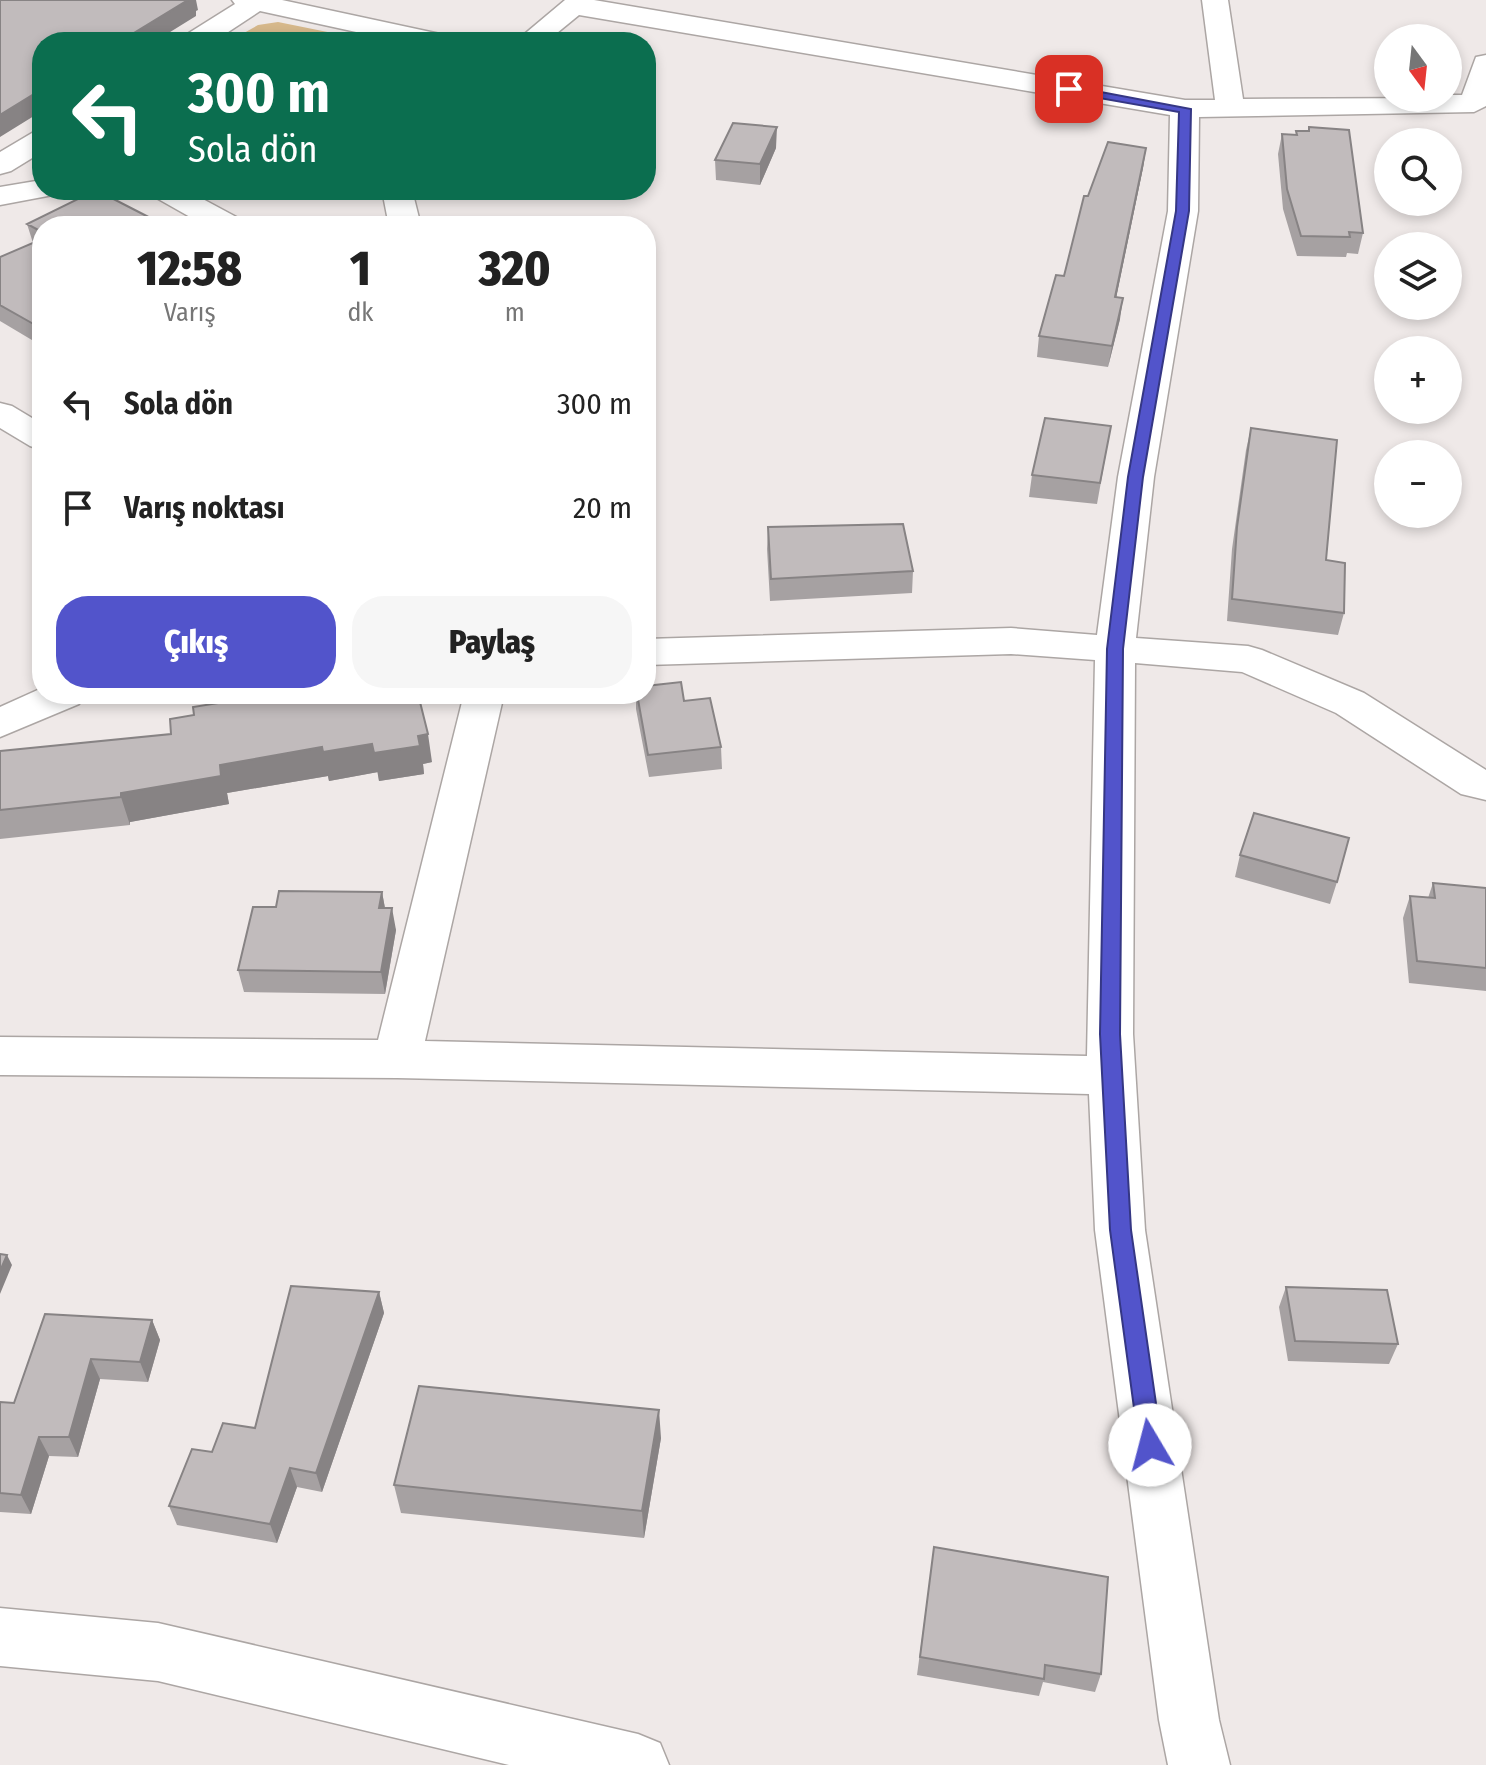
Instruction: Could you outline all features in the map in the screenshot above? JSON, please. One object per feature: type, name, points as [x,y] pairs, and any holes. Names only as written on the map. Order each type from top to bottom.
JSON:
[{"type":"street","points":[[1215,0],[1230,108]]},
{"type":"street","points":[[208,32],[250,2],[392,32]]},
{"type":"street","points":[[541,32],[577,3],[1185,109],[1478,114],[1486,63]]},
{"type":"street","points":[[1185,109],[1183,211],[1136,477],[1115,649],[1110,1034],[1120,1230],[1189,1720],[1199,1765]]},
{"type":"street","points":[[0,165],[32,145]]},
{"type":"street","points":[[0,196],[32,191]]},
{"type":"street","points":[[182,200],[211,216]]},
{"type":"street","points":[[0,413],[32,433]]},
{"type":"street","points":[[656,652],[1011,641],[1248,659],[1350,703],[1483,796]]},
{"type":"street","points":[[0,723],[43,704]]},
{"type":"street","points":[[397,1059],[482,704]]},
{"type":"street","points":[[0,1056],[397,1059],[1113,1076]]},
{"type":"street","points":[[0,1637],[158,1652],[638,1765]]},
{"type":"shaded area","points":[[278,22],[328,32],[246,32],[258,25]]},
{"type":"building","points":[[0,0],[188,0],[135,32],[32,32],[32,95],[0,115]]},
{"type":"building","points":[[733,123],[777,127],[760,164],[715,160]]},
{"type":"building","points":[[1309,127],[1349,130],[1363,233],[1349,232],[1350,237],[1301,236],[1287,189],[1282,134],[1297,135],[1296,131],[1309,131]]},
{"type":"building","points":[[1108,142],[1146,148],[1115,297],[1123,298],[1112,346],[1039,336],[1056,275],[1064,276],[1084,196],[1088,196]]},
{"type":"building","points":[[76,200],[115,200],[147,216],[43,216]]},
{"type":"building","points":[[32,243],[32,323],[0,305],[0,257]]},
{"type":"building","points":[[1045,418],[1111,426],[1100,483],[1032,475]]},
{"type":"building","points":[[1251,428],[1337,440],[1326,560],[1345,563],[1344,613],[1232,599],[1237,527]]},
{"type":"building","points":[[903,524],[913,571],[771,579],[768,527]]},
{"type":"building","points":[[681,682],[684,701],[710,698],[721,747],[648,755],[639,704],[656,704],[656,685]]},
{"type":"building","points":[[212,704],[420,704],[428,734],[418,736],[420,746],[374,753],[372,744],[323,752],[322,747],[220,765],[221,776],[121,793],[121,797],[0,810],[0,751],[171,734],[170,719],[194,715],[193,707]]},
{"type":"building","points":[[1254,813],[1349,838],[1337,882],[1240,855]]},
{"type":"building","points":[[1433,883],[1486,888],[1486,968],[1417,961],[1410,896],[1435,898]]},
{"type":"building","points":[[279,891],[382,892],[379,908],[392,908],[381,972],[238,970],[253,907],[276,907]]},
{"type":"building","points":[[0,1254],[7,1255],[0,1271]]},
{"type":"building","points":[[291,1286],[379,1292],[316,1473],[290,1468],[270,1524],[169,1506],[192,1449],[212,1452],[223,1423],[255,1428]]},
{"type":"building","points":[[1286,1287],[1387,1290],[1398,1344],[1295,1341]]},
{"type":"building","points":[[45,1314],[152,1320],[140,1362],[91,1359],[69,1437],[39,1437],[21,1495],[0,1493],[0,1402],[14,1403]]},
{"type":"building","points":[[419,1386],[659,1410],[642,1511],[394,1485]]},
{"type":"building","points":[[934,1547],[1108,1577],[1101,1674],[1045,1665],[1044,1679],[920,1657]]},
{"type":"route","points":[[1069,89],[1185,109],[1183,211],[1136,477],[1115,649],[1110,1034],[1120,1230],[1150,1445]]}]
